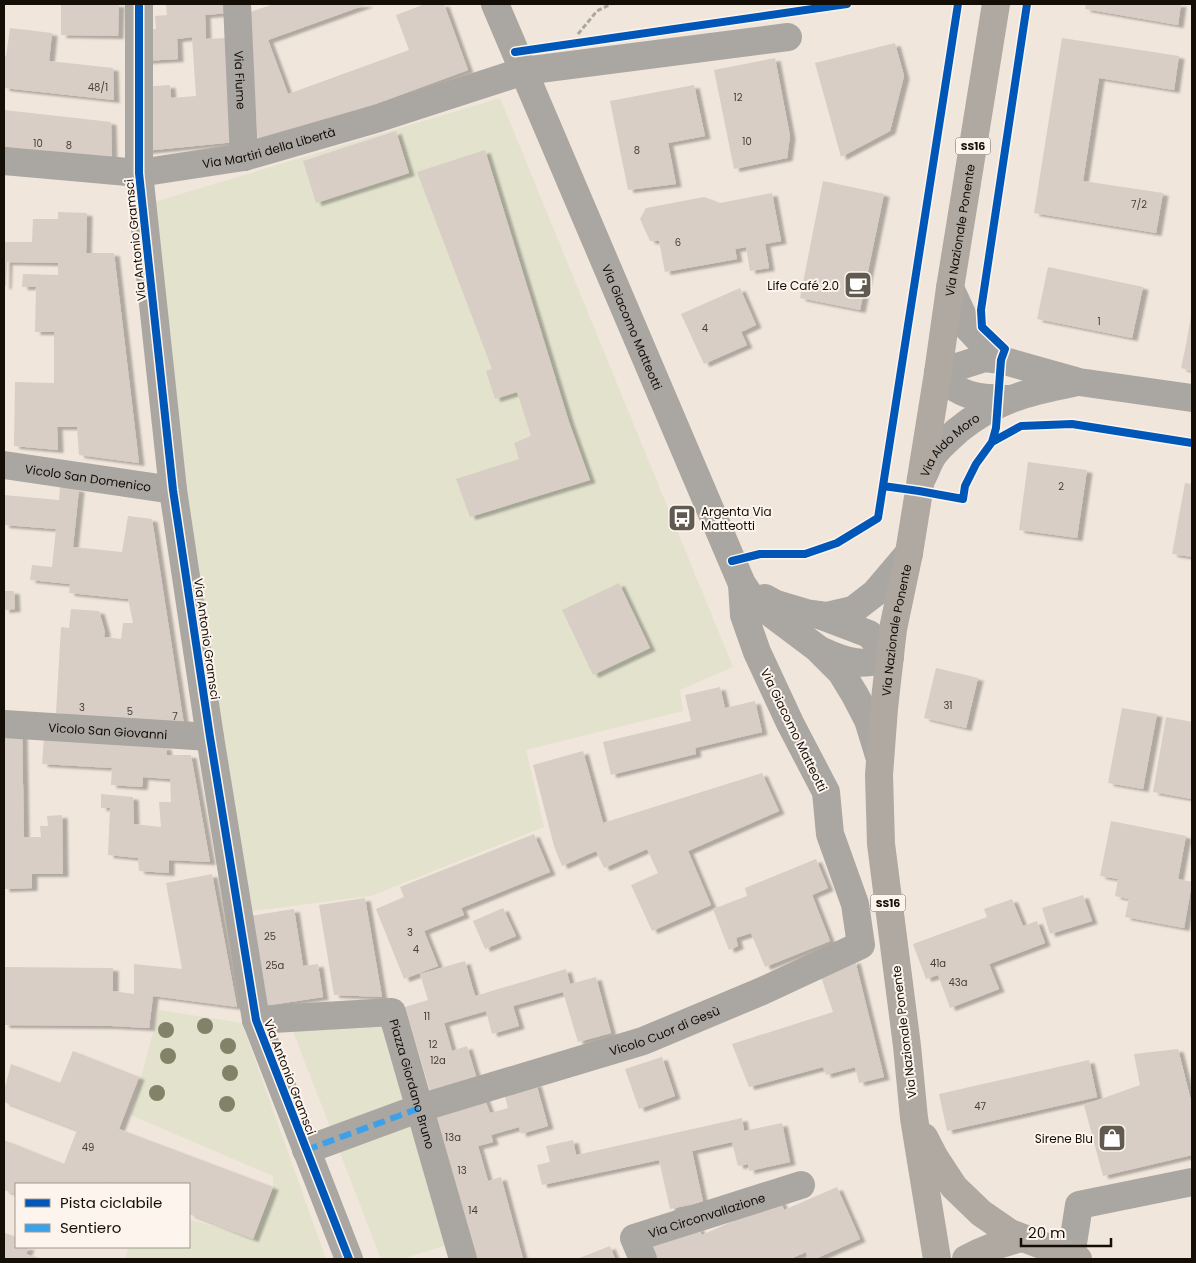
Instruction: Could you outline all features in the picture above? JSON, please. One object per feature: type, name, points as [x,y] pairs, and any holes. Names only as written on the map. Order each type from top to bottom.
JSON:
[{"type":"main road","name":"Via Nazionale Ponente","points":[[937,1259],[914,1118],[907,1046],[881,844],[879,774],[893,629],[910,553],[996,4]]},
{"type":"main road","points":[[914,1118],[935,1158],[954,1187],[982,1213],[1010,1233],[1075,1258]]},
{"type":"main road","points":[[966,1259],[982,1250],[1022,1238]]},
{"type":"street","name":"Via Antonio Gramsci","points":[[139,4],[139,173],[173,490],[210,738],[256,1020],[349,1259]]},
{"type":"street","name":"Via Fiume","points":[[238,4],[244,157]]},
{"type":"street","name":"Via Giacomo Matteotti","points":[[495,4],[742,584],[753,600],[817,648],[841,672],[868,720],[880,760]]},
{"type":"street","points":[[524,70],[788,37]]},
{"type":"street","name":"Via Martiri della Libertà","points":[[4,161],[139,173],[244,157],[379,118],[524,70]]},
{"type":"street","name":"Via Aldo Moro","points":[[950,288],[969,329],[1001,360]]},
{"type":"street","name":"Via Aldo Moro","points":[[938,373],[985,358],[1001,360],[1079,382],[1192,398]]},
{"type":"street","name":"Via Aldo Moro","points":[[938,373],[957,389],[976,396],[989,399],[1009,399]]},
{"type":"street","name":"Via Aldo Moro","points":[[921,482],[934,454],[974,418],[1009,399],[1040,389],[1079,382]]},
{"type":"street","name":"Vicolo San Domenico","points":[[4,465],[173,490]]},
{"type":"street","points":[[742,584],[776,604],[806,613],[827,616],[853,610],[875,593],[910,553]]},
{"type":"street","name":"Via Giacomo Matteotti","points":[[742,584],[744,615],[757,652],[790,723],[826,792],[830,834],[855,904]]},
{"type":"street","points":[[817,614],[869,634],[890,656]]},
{"type":"street","name":"Via Giacomo Matteotti","points":[[817,648],[840,659],[858,663],[879,661],[890,656]]},
{"type":"street","name":"Vicolo San Giovanni","points":[[4,724],[210,738]]},
{"type":"street","name":"Vicolo Cuor di Gesù","points":[[420,1108],[643,1041],[760,992],[861,945],[855,904]]},
{"type":"street","name":"Piazza Giordano Bruno","points":[[256,1020],[392,1012],[463,1259]]},
{"type":"street","points":[[306,1150],[420,1108]]},
{"type":"street","points":[[1075,1258],[1079,1205],[1192,1182]]},
{"type":"street","name":"Via Circonvallazione","points":[[643,1259],[634,1238],[801,1185]]},
{"type":"path","points":[[575,38],[597,11],[611,4]]},
{"type":"green space","points":[[500,98],[733,667],[680,690],[683,711],[526,750],[544,827],[371,896],[245,912],[184,491],[151,203]]},
{"type":"green space","points":[[159,1010],[242,1023],[326,1259],[125,1259],[129,1248],[190,1248],[190,1219],[253,1238],[273,1187],[273,1176],[131,1115]]},
{"type":"green space","points":[[386,1025],[450,1244],[402,1259],[381,1259],[293,1031]]},
{"type":"building","points":[[61,4],[119,4],[118,36],[61,35]]},
{"type":"building","points":[[166,4],[228,4],[228,13],[205,15],[206,39],[226,38],[235,142],[144,151],[139,87],[170,85],[171,98],[196,96],[192,37],[177,39],[178,59],[143,61],[143,30],[156,29],[155,16],[167,15]]},
{"type":"building","points":[[274,4],[368,4],[268,40],[288,94],[409,50],[396,15],[425,4],[444,4],[468,70],[258,147],[250,12]]},
{"type":"building","points":[[1086,4],[1181,4],[1178,25],[1085,9]]},
{"type":"building","points":[[10,28],[52,33],[49,61],[113,68],[114,100],[4,88],[4,56],[6,56]]},
{"type":"building","points":[[1062,38],[1179,56],[1174,90],[1099,78],[1083,181],[1163,193],[1156,233],[1034,213]]},
{"type":"building","points":[[895,43],[904,76],[890,131],[841,157],[815,63]]},
{"type":"building","points":[[775,58],[790,136],[787,158],[734,169],[714,70]]},
{"type":"building","points":[[694,85],[705,136],[668,143],[676,184],[628,190],[610,101]]},
{"type":"building","points":[[4,110],[111,122],[112,159],[4,148]]},
{"type":"building","points":[[396,131],[409,173],[316,203],[303,161]]},
{"type":"building","points":[[485,150],[569,422],[590,480],[470,517],[456,479],[519,459],[514,443],[531,436],[517,392],[495,399],[486,371],[492,369],[417,172]]},
{"type":"building","points":[[823,181],[884,194],[860,310],[800,298]]},
{"type":"building","points":[[772,193],[781,241],[765,244],[769,268],[750,271],[746,247],[735,249],[737,259],[665,272],[659,241],[650,241],[640,219],[646,208],[704,197],[720,203]]},
{"type":"building","points":[[58,212],[87,213],[86,253],[114,253],[139,463],[79,455],[77,427],[57,427],[58,450],[14,446],[15,382],[54,383],[54,332],[35,332],[36,287],[22,287],[23,274],[58,275],[58,263],[7,262],[6,286],[4,286],[4,242],[32,242],[33,219],[58,219]]},
{"type":"building","points":[[1048,267],[1143,287],[1132,338],[1037,319]]},
{"type":"building","points":[[740,288],[756,325],[741,332],[747,345],[704,364],[681,314]]},
{"type":"building","points":[[1192,316],[1192,371],[1181,368]]},
{"type":"building","points":[[1028,462],[1087,470],[1077,538],[1019,530]]},
{"type":"building","points":[[1185,483],[1192,484],[1192,557],[1172,554]]},
{"type":"building","points":[[60,487],[79,489],[73,547],[122,552],[128,516],[152,519],[184,725],[56,713],[61,627],[69,628],[71,609],[99,611],[105,632],[104,637],[121,639],[123,623],[133,623],[128,599],[69,593],[70,584],[30,580],[32,565],[52,567],[56,529],[4,525],[4,495],[59,500]]},
{"type":"building","points":[[619,583],[650,648],[593,675],[562,610]]},
{"type":"building","points":[[4,591],[14,591],[15,609],[4,610]]},
{"type":"building","points":[[936,668],[978,678],[966,728],[924,718]]},
{"type":"building","points":[[720,687],[725,708],[755,701],[762,732],[695,748],[696,754],[611,775],[603,742],[691,721],[685,695]]},
{"type":"building","points":[[1122,708],[1157,714],[1143,789],[1108,783]]},
{"type":"building","points":[[1166,717],[1192,722],[1192,799],[1153,792]]},
{"type":"building","points":[[22,730],[24,837],[41,837],[40,826],[48,826],[47,816],[62,815],[63,874],[32,874],[32,888],[4,889],[4,731]]},
{"type":"building","points":[[44,738],[166,747],[167,755],[191,755],[210,862],[169,860],[169,873],[139,871],[138,858],[108,855],[110,808],[101,808],[101,794],[133,797],[134,824],[161,827],[159,802],[171,802],[170,779],[143,777],[142,787],[111,785],[112,768],[42,764]]},
{"type":"building","points":[[583,751],[603,823],[762,773],[779,811],[688,851],[711,905],[652,931],[631,885],[658,873],[647,849],[604,868],[596,851],[562,866],[554,846],[533,765]]},
{"type":"building","points":[[1111,821],[1186,836],[1178,879],[1192,882],[1184,928],[1125,917],[1129,899],[1115,896],[1118,879],[1100,876]]},
{"type":"building","points":[[534,834],[550,872],[461,908],[464,915],[424,931],[438,966],[404,979],[376,909],[404,897],[400,887]]},
{"type":"building","points":[[816,859],[828,888],[812,895],[830,941],[765,967],[751,933],[736,938],[738,946],[729,950],[713,909],[747,896],[745,888]]},
{"type":"building","points":[[212,874],[237,1007],[153,996],[149,1028],[4,1025],[4,967],[113,968],[113,991],[134,994],[134,964],[182,969],[166,883]]},
{"type":"building","points":[[1083,895],[1092,921],[1050,934],[1042,908]]},
{"type":"building","points":[[365,898],[382,997],[334,995],[319,905]]},
{"type":"building","points":[[1012,899],[1023,926],[1037,921],[1045,943],[989,964],[999,989],[950,1008],[938,975],[926,979],[913,944],[987,917],[984,909]]},
{"type":"building","points":[[503,908],[516,936],[485,949],[473,921]]},
{"type":"building","points":[[294,909],[303,966],[318,964],[323,997],[264,1006],[250,916]]},
{"type":"building","points":[[855,960],[884,1077],[859,1083],[855,1067],[826,1075],[823,1067],[749,1087],[732,1044],[833,1012],[820,974]]},
{"type":"building","points":[[465,961],[475,996],[566,969],[570,984],[596,977],[611,1033],[578,1042],[563,992],[513,1006],[519,1026],[492,1034],[486,1011],[444,1023],[452,1051],[467,1046],[477,1079],[430,1091],[405,1007],[428,1000],[420,974]]},
{"type":"building","points":[[1178,1049],[1192,1105],[1192,1155],[1103,1176],[1084,1105],[1140,1085],[1134,1054]]},
{"type":"building","points":[[73,1051],[139,1077],[119,1129],[273,1187],[253,1239],[190,1214],[190,1183],[15,1183],[15,1194],[4,1190],[4,1140],[64,1164],[77,1130],[4,1102],[4,1091],[11,1064],[60,1083]]},
{"type":"building","points":[[662,1057],[675,1096],[639,1109],[625,1069]]},
{"type":"building","points":[[1089,1060],[1097,1097],[947,1131],[939,1094]]},
{"type":"building","points":[[536,1083],[548,1126],[521,1134],[519,1127],[491,1135],[493,1142],[478,1146],[488,1181],[501,1177],[523,1259],[470,1259],[429,1116],[484,1097],[490,1113],[508,1108],[504,1092]]},
{"type":"building","points":[[742,1118],[744,1131],[782,1123],[790,1162],[749,1171],[748,1164],[738,1166],[732,1142],[692,1151],[703,1202],[670,1209],[659,1160],[542,1185],[537,1165],[550,1162],[546,1146],[573,1140],[576,1155]]},
{"type":"building","points":[[837,1187],[860,1239],[815,1259],[808,1259],[806,1252],[790,1259],[654,1259],[649,1248],[698,1227],[702,1235],[780,1200],[784,1210]]},
{"type":"building","points":[[5,1233],[15,1237],[15,1248],[29,1248],[26,1254],[42,1259],[4,1259]]},
{"type":"building","points":[[610,1246],[615,1259],[577,1259]]},
{"type":"marked path","points":[[306,1150],[420,1108]]},
{"type":"cycle path","points":[[139,4],[139,173],[173,490],[210,737],[256,1020],[349,1259]]},
{"type":"cycle path","points":[[515,52],[847,4]]},
{"type":"cycle path","points":[[732,561],[760,554],[805,554],[837,543],[878,518],[958,4]]},
{"type":"cycle path","points":[[883,486],[963,499],[965,486],[976,464],[992,442],[996,428],[1001,360],[1005,349],[982,327],[981,310],[1027,4]]},
{"type":"cycle path","points":[[992,442],[1021,426],[1072,424],[1192,443]]},
{"type":"place","name":"Life Café 2.0","points":[[858,285]]},
{"type":"place","name":"Argenta Via Matteotti","points":[[682,518]]},
{"type":"place","name":"Sirene Blu","points":[[1112,1138]]}]
